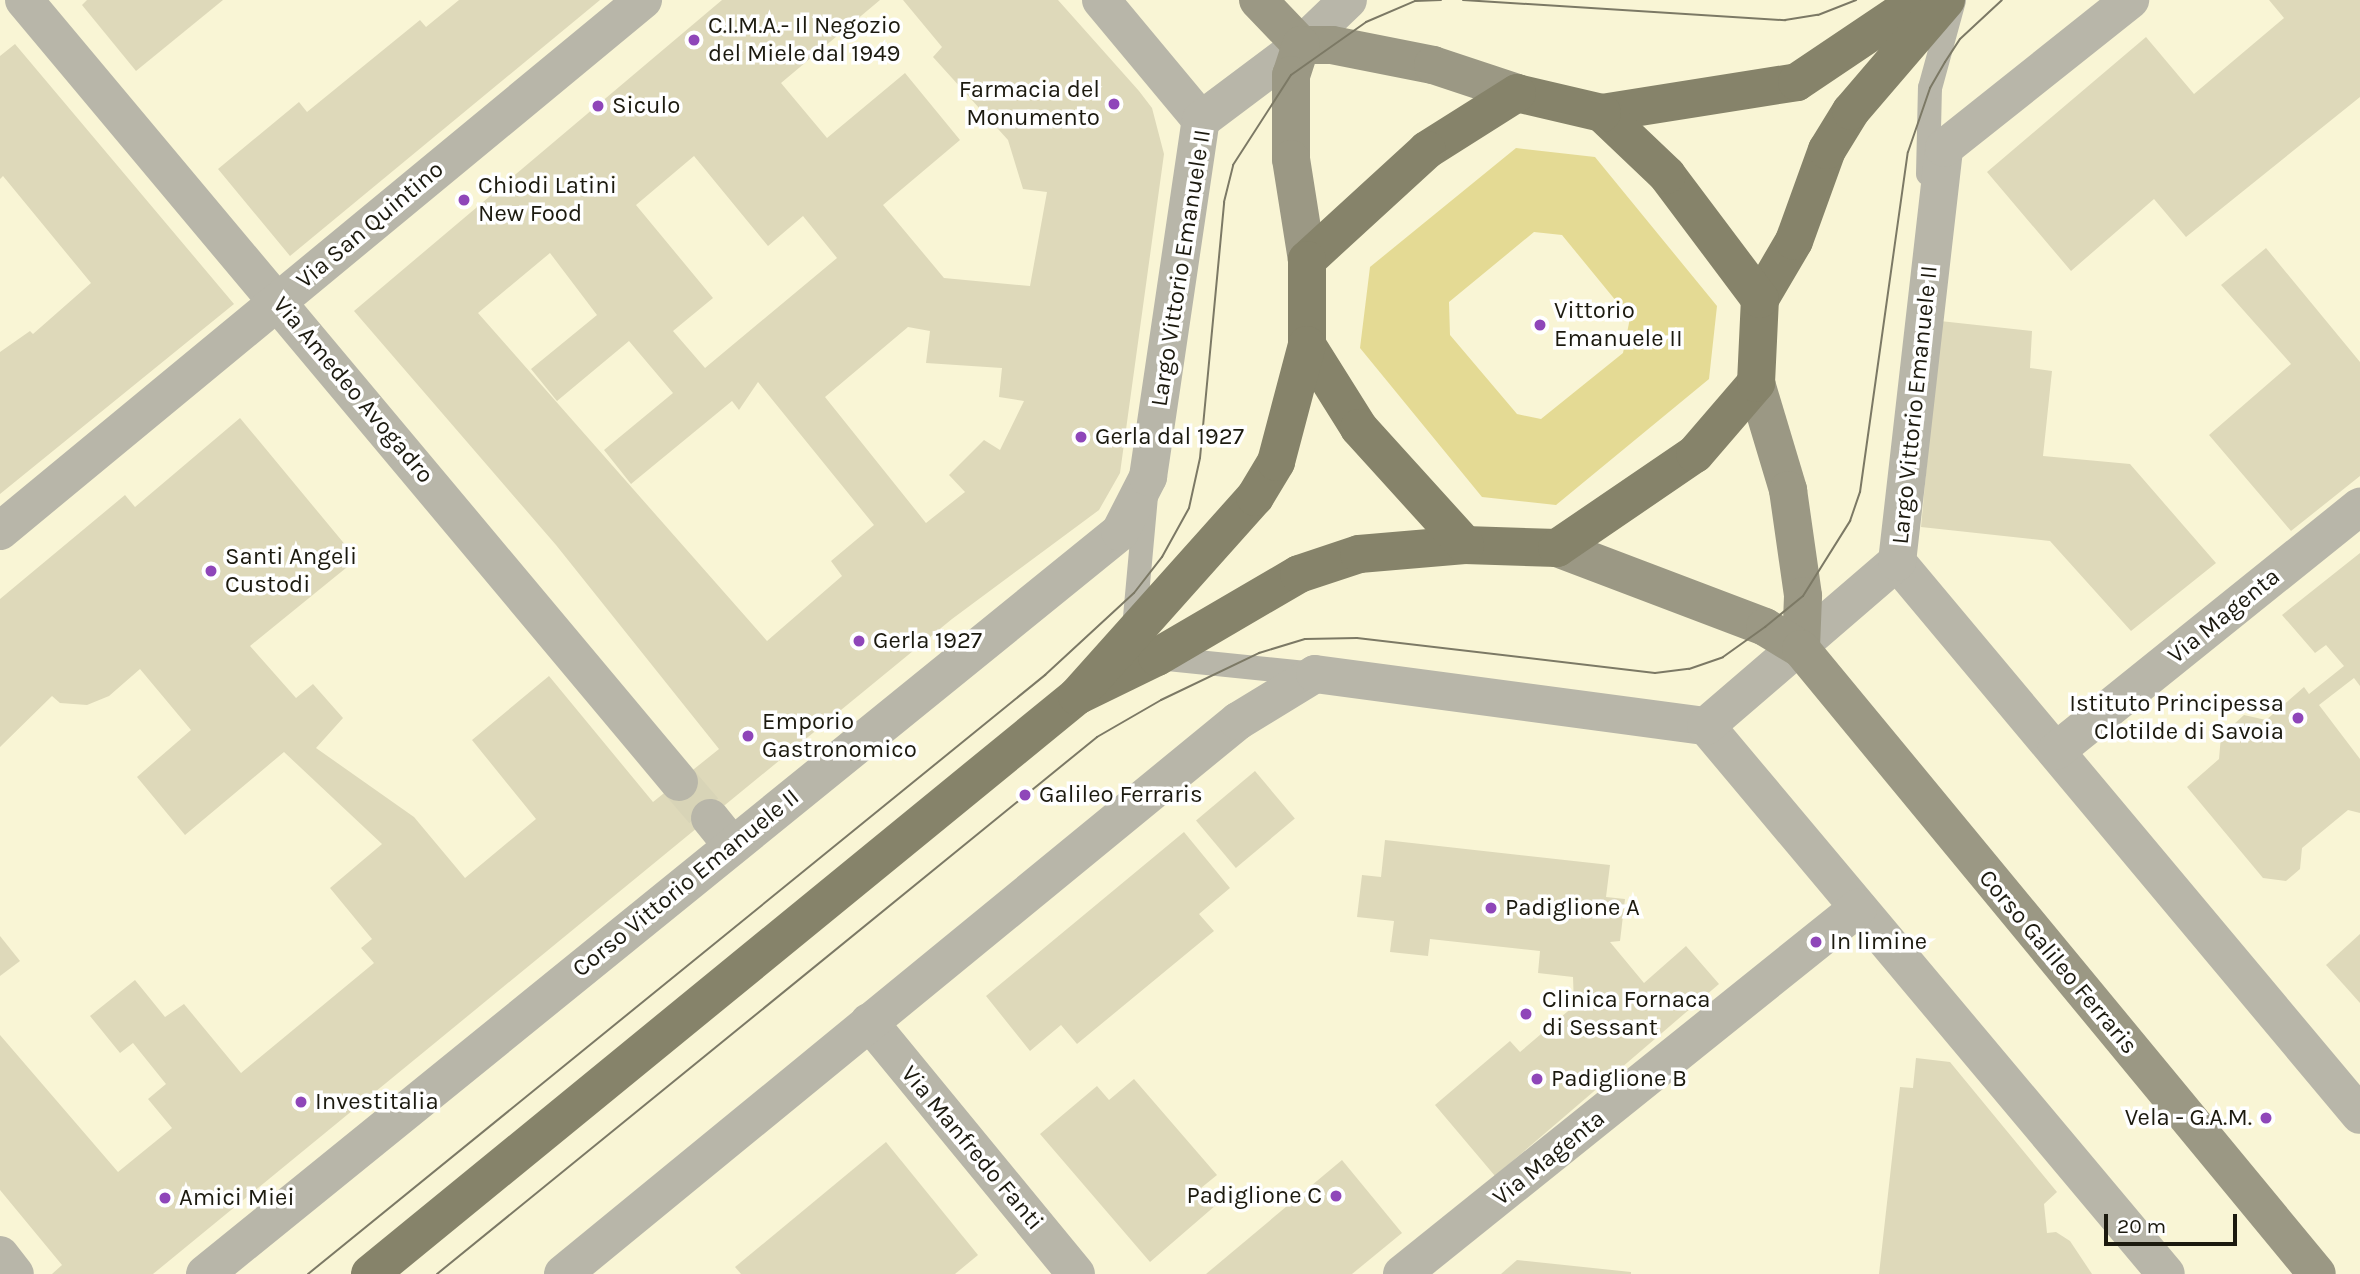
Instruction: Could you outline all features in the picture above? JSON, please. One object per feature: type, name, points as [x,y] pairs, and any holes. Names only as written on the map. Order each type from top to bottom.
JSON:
[{"type":"main road","points":[[1258,0],[1301,45],[1332,45],[1433,65],[1517,93],[1602,113],[1797,82],[1919,0]]},
{"type":"main road","points":[[1801,649],[1804,596],[1788,490],[1756,383],[1760,299],[1794,241],[1827,150],[1851,111],[1946,0]]},
{"type":"main road","points":[[1146,643],[1255,497],[1276,462],[1307,345],[1307,260],[1290,159],[1291,75],[1301,45]]},
{"type":"main road","points":[[1307,260],[1427,150],[1517,93]]},
{"type":"main road","points":[[1602,113],[1667,176],[1760,299]]},
{"type":"main road","points":[[1307,345],[1359,428],[1465,545]]},
{"type":"main road","points":[[370,1274],[1077,696],[1146,643],[1299,574],[1359,554],[1465,545],[1557,548],[1695,454],[1756,383]]},
{"type":"main road","name":"Corso Galileo Ferraris","points":[[1557,548],[1765,627],[1801,649],[2317,1274]]},
{"type":"street","name":"Via Amedeo Avogadro","points":[[24,0],[680,782]]},
{"type":"street","name":"Via San Quintino","points":[[0,531],[643,0]]},
{"type":"street","points":[[1101,0],[1201,120]]},
{"type":"street","name":"Largo Vittorio Emanuele II","points":[[1148,477],[1201,120],[1301,45],[1348,0]]},
{"type":"street","name":"Largo Vittorio Emanuele II","points":[[1706,726],[1801,649],[1897,562],[1944,148],[2130,0]]},
{"type":"street","name":"Corso Vittorio Emanuele II","points":[[205,1274],[721,832],[1120,532],[1148,477]]},
{"type":"street","name":"Via Magenta","points":[[2056,751],[2360,507]]},
{"type":"street","points":[[1897,562],[2360,1115]]},
{"type":"street","points":[[563,1274],[1238,721],[1315,674],[1706,726],[2166,1274]]},
{"type":"street","name":"Via Magenta","points":[[1402,1274],[1518,1184],[1858,908]]},
{"type":"street","name":"Via Manfredo Fanti","points":[[869,1023],[1076,1274]]},
{"type":"street","points":[[0,1255],[15,1274]]},
{"type":"lane","points":[[1934,238],[1926,146],[1930,88],[1954,0]]},
{"type":"lane","points":[[1148,477],[1146,643],[1315,674]]},
{"type":"shaded area","points":[[1516,148],[1595,157],[1717,306],[1709,379],[1556,505],[1482,497],[1360,348],[1370,267]],"holes":[[[1534,232],[1562,235],[1630,318],[1623,353],[1541,419],[1517,414],[1450,335],[1449,302]]]},
{"type":"building","points":[[87,0],[223,0],[136,71],[82,5]]},
{"type":"building","points":[[459,0],[600,0],[290,256],[218,169],[299,102],[307,112],[420,20],[426,27]]},
{"type":"building","points":[[722,0],[880,0],[781,83],[827,138],[905,73],[960,140],[883,205],[944,278],[1030,286],[1047,192],[1023,189],[1008,140],[933,57],[942,47],[903,0],[1058,0],[1152,108],[1164,154],[1120,473],[1099,510],[952,619],[153,1274],[52,1274],[62,1265],[0,1190],[0,1035],[118,1172],[172,1128],[148,1099],[166,1084],[133,1043],[120,1053],[90,1016],[135,980],[165,1017],[184,1004],[241,1073],[374,963],[361,948],[372,939],[330,888],[382,844],[284,752],[185,835],[137,777],[191,730],[140,669],[109,696],[87,705],[60,703],[52,696],[0,747],[0,599],[125,495],[135,507],[240,418],[357,559],[250,646],[296,698],[313,684],[343,718],[316,748],[414,817],[465,878],[536,819],[472,740],[549,676],[653,802],[719,749],[556,545],[354,311]],"holes":[[[694,156],[768,246],[803,216],[837,258],[705,368],[673,331],[713,298],[636,205]],[[550,253],[597,315],[531,369],[557,401],[629,341],[673,393],[604,450],[631,484],[732,401],[739,410],[758,382],[874,525],[831,561],[842,576],[767,641],[478,313]],[[908,327],[930,331],[926,363],[1002,368],[999,397],[1024,401],[1000,450],[984,440],[949,475],[965,492],[926,523],[825,397]]]},
{"type":"building","points":[[2269,0],[2360,0],[2360,97],[2186,237],[2154,199],[2071,271],[1987,172],[2146,37],[2194,94],[2284,18]]},
{"type":"building","points":[[15,44],[234,304],[0,494],[0,352],[30,331],[33,334],[91,283],[3,176],[0,179],[0,56]]},
{"type":"building","points":[[2266,248],[2360,362],[2360,476],[2291,531],[2209,435],[2291,364],[2221,285]]},
{"type":"building","points":[[1940,321],[2032,331],[2030,368],[2052,371],[2043,456],[2130,464],[2216,563],[2131,631],[2050,541],[1921,527]]},
{"type":"building","name":"Istituto Principessa Clotilde di Savoia","points":[[2360,553],[2360,686],[2354,678],[2319,705],[2360,759],[2360,813],[2348,810],[2302,848],[2300,869],[2286,881],[2263,878],[2187,787],[2219,759],[2221,736],[2244,715],[2266,720],[2304,687],[2309,694],[2344,666],[2326,645],[2315,653],[2282,615]]},
{"type":"building","points":[[1255,771],[1295,818],[1236,868],[1196,820]]},
{"type":"building","points":[[1184,832],[1230,888],[1199,914],[1214,931],[1077,1044],[1061,1025],[1030,1051],[986,996]]},
{"type":"building","points":[[1385,840],[1610,865],[1606,897],[1625,899],[1620,941],[1610,942],[1644,983],[1686,946],[1719,984],[1495,1176],[1435,1105],[1510,1041],[1520,1052],[1574,1006],[1573,977],[1538,973],[1540,951],[1430,939],[1428,956],[1390,952],[1394,921],[1357,917],[1362,875],[1381,877]]},
{"type":"building","points":[[2360,934],[2360,1003],[2326,965]]},
{"type":"building","points":[[0,936],[20,961],[0,976]]},
{"type":"building","points":[[1916,1058],[1950,1062],[2057,1192],[2044,1204],[2047,1233],[2056,1232],[2070,1241],[2092,1274],[1879,1274],[1900,1087],[1913,1088]]},
{"type":"building","points":[[1134,1079],[1217,1175],[1201,1188],[1216,1205],[1150,1262],[1040,1134],[1097,1086],[1109,1100]]},
{"type":"building","points":[[886,1142],[978,1255],[955,1274],[741,1274],[735,1267]]},
{"type":"building","name":"Padiglione C","points":[[1342,1160],[1402,1233],[1352,1274],[1206,1274]]},
{"type":"building","points":[[1517,1260],[1631,1272],[1631,1274],[1501,1274]]},
{"type":"tunnel","points":[[679,782],[710,818]]},
{"type":"tram line","points":[[308,1274],[1045,675],[1134,593],[1162,557],[1189,508],[1200,458],[1224,202],[1233,165],[1291,75],[1366,22],[1415,1],[1441,0]]},
{"type":"tram line","points":[[1463,0],[1785,20],[1818,15],[1856,0]]},
{"type":"tram line","points":[[437,1274],[1097,737],[1161,700],[1259,653],[1305,639],[1357,638],[1655,673],[1689,669],[1723,657],[1765,627],[1803,596],[1850,521],[1860,492],[1908,152],[1930,88],[1945,62],[1960,39],[2002,0]]},
{"type":"place","name":"C.I.M.A.- Il Negozio del Miele dal 1949","points":[[694,40]]},
{"type":"place","name":"Farmacia del Monumento","points":[[1114,104]]},
{"type":"place","name":"Siculo","points":[[598,106]]},
{"type":"place","name":"Chiodi Latini New Food","points":[[464,200]]},
{"type":"place","name":"Vittorio Emanuele II","points":[[1540,325]]},
{"type":"place","name":"Gerla dal 1927","points":[[1081,437]]},
{"type":"place","name":"Santi Angeli Custodi","points":[[211,571]]},
{"type":"place","name":"Gerla 1927","points":[[859,641]]},
{"type":"place","name":"Istituto Principessa Clotilde di Savoia","points":[[2298,718]]},
{"type":"place","name":"Emporio Gastronomico","points":[[748,736]]},
{"type":"place","name":"Galileo Ferraris","points":[[1025,795]]},
{"type":"place","name":"Padiglione A","points":[[1491,908]]},
{"type":"place","name":"In limine","points":[[1816,942]]},
{"type":"place","name":"Clinica Fornaca di Sessant","points":[[1526,1014]]},
{"type":"place","name":"Padiglione B","points":[[1537,1079]]},
{"type":"place","name":"Investitalia","points":[[301,1102]]},
{"type":"place","name":"Vela - G.A.M.","points":[[2266,1118]]},
{"type":"place","name":"Padiglione C","points":[[1336,1196]]},
{"type":"place","name":"Amici Miei","points":[[165,1198]]}]
